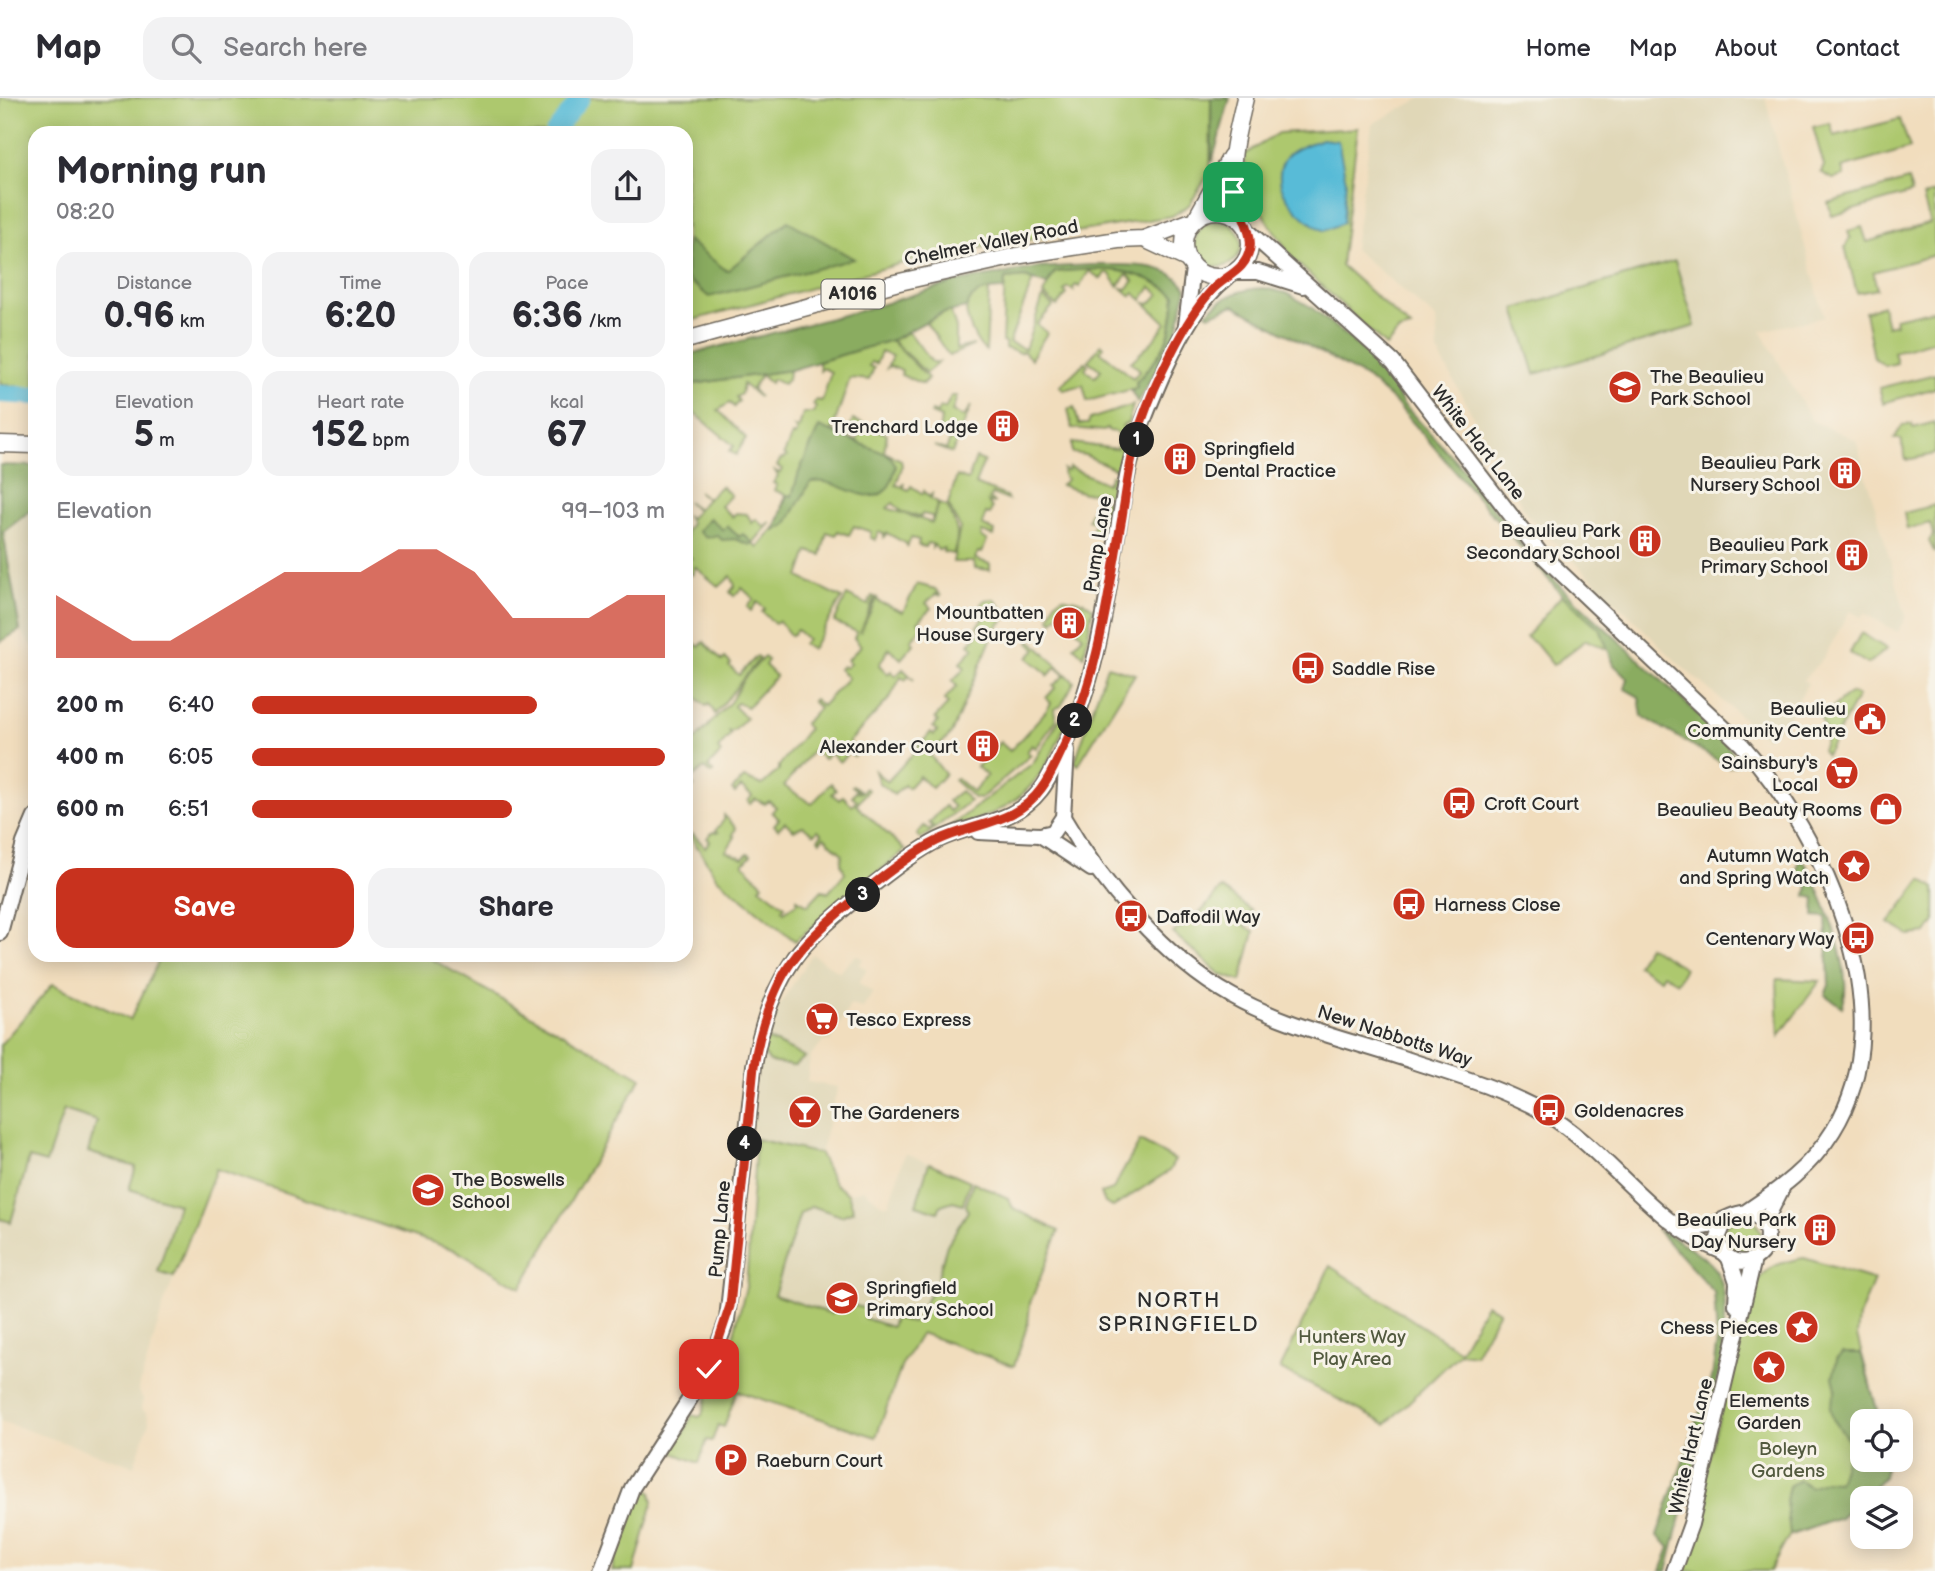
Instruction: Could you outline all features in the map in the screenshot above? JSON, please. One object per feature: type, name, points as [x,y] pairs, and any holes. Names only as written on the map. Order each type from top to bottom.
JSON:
[{"type":"main road","points":[[1233,274],[1251,246],[1233,192],[1232,155],[1245,98]]},
{"type":"main road","points":[[1191,264],[1184,247],[1194,218],[1232,155]]},
{"type":"main road","name":"A1016","points":[[1194,218],[1217,211],[1228,213],[1246,228]]},
{"type":"main road","name":"Chelmer Valley Road","points":[[693,338],[895,282],[1021,255],[1118,240],[1144,239],[1194,218]]},
{"type":"main road","name":"Chelmer Valley Road","points":[[1144,239],[1191,264]]},
{"type":"main road","name":"A1016","points":[[1191,264],[1210,277],[1233,274]]},
{"type":"main road","points":[[0,444],[28,445]]},
{"type":"street","name":"White Hart Lane","points":[[1246,228],[1307,288],[1393,362],[1540,553],[1742,745],[1769,775],[1794,811],[1826,871],[1850,940],[1858,981],[1861,1019],[1859,1053],[1851,1087],[1835,1128],[1813,1159],[1783,1187],[1744,1213]]},
{"type":"street","name":"Pump Lane","points":[[1186,327],[1191,264]]},
{"type":"street","name":"White Hart Lane","points":[[1233,274],[1258,272],[1307,288]]},
{"type":"street","name":"Pump Lane","points":[[601,1571],[632,1488],[709,1369],[727,1320],[754,1066],[759,1035],[775,996],[795,956],[834,918],[935,842],[967,832],[1028,803],[1048,778],[1071,732],[1098,650],[1127,476],[1142,422],[1186,327],[1212,289],[1233,274]]},
{"type":"street","name":"Pump Lane","points":[[1062,812],[1071,732]]},
{"type":"street","points":[[1050,797],[1062,812],[1053,832],[1036,833],[1024,817],[1028,803],[1050,797]]},
{"type":"street","name":"New Nabbotts Way","points":[[1062,812],[1100,876],[1163,943],[1215,986],[1235,998],[1316,1030],[1518,1098],[1582,1139],[1646,1201],[1681,1229],[1700,1243],[1726,1255]]},
{"type":"street","name":"Pump Lane","points":[[967,832],[1036,833]]},
{"type":"street","name":"New Nabbotts Way","points":[[1036,833],[1100,876]]},
{"type":"street","points":[[0,933],[28,835]]},
{"type":"street","name":"White Hart Lane","points":[[1764,1224],[1783,1187]]},
{"type":"street","points":[[1681,1229],[1706,1226],[1726,1219],[1744,1213],[1752,1215],[1764,1224],[1767,1232],[1766,1247],[1754,1259],[1738,1262],[1726,1255],[1718,1238],[1726,1219]]},
{"type":"street","name":"White Hart Lane","points":[[1726,1255],[1737,1282],[1736,1328]]},
{"type":"street","name":"White Hart Lane","points":[[1674,1571],[1692,1524],[1754,1259]]},
{"type":"shaded area","name":"The Beaulieu Park School","points":[[1422,98],[1765,98],[1824,317],[1761,331],[1812,421],[1856,440],[1906,616],[1898,632],[1864,613],[1861,617],[1850,611],[1824,657],[1803,680],[1808,683],[1785,724],[1766,738],[1680,665],[1527,515],[1438,352],[1436,319],[1354,249],[1372,124]]},
{"type":"shaded area","points":[[28,512],[28,640],[20,630],[3,532]]},
{"type":"shaded area","name":"Springfield Primary School","points":[[812,954],[839,972],[856,955],[863,959],[859,965],[867,969],[859,983],[873,992],[863,1008],[850,1005],[831,1041],[823,1042],[810,1057],[807,1082],[838,1087],[820,1154],[834,1183],[848,1194],[863,1189],[883,1205],[889,1204],[905,1153],[996,1192],[902,1365],[876,1437],[711,1382],[733,1337],[746,1287],[756,1139],[749,1115],[760,1051],[777,1009]]},
{"type":"shaded area","name":"The Boswells School","points":[[158,962],[437,962],[641,1078],[521,1288],[455,1250],[216,1169],[165,1301],[138,1391],[144,1400],[141,1409],[147,1413],[149,1422],[134,1466],[0,1421],[0,1045],[53,984],[130,1020]]},
{"type":"green space","points":[[0,98],[1211,98],[1210,172],[1189,205],[1172,216],[925,257],[693,320],[693,126],[28,126],[28,388],[0,384]]},
{"type":"green space","points":[[1211,98],[1230,98],[1212,162]]},
{"type":"green space","points":[[1900,119],[1910,148],[1842,168],[1844,176],[1833,179],[1821,172],[1824,166],[1813,127],[1830,123],[1834,136]]},
{"type":"green space","points":[[1358,128],[1341,265],[1411,328],[1399,331],[1386,346],[1293,259],[1249,193],[1244,155],[1278,133]]},
{"type":"green space","points":[[1908,180],[1912,193],[1832,216],[1828,203]]},
{"type":"green space","points":[[1934,192],[1935,255],[1873,272],[1877,289],[1857,293],[1845,247],[1850,238],[1848,231],[1862,227],[1867,242],[1930,223],[1923,197]]},
{"type":"green space","points":[[788,221],[854,259],[709,297],[693,284],[693,244],[727,271]]},
{"type":"green space","points":[[1218,221],[1235,227],[1241,244],[1235,261],[1218,267],[1201,261],[1195,244],[1201,227]]},
{"type":"green space","points":[[1675,261],[1695,326],[1535,374],[1515,309]]},
{"type":"green space","points":[[1143,266],[1168,272],[1187,288],[1177,331],[1138,403],[1131,391],[1137,388],[1136,382],[1166,343],[1175,295],[1147,278],[1103,269],[1055,272],[1047,285],[1025,277],[1005,279],[1004,289],[981,292],[972,298],[966,308],[940,314],[892,340],[791,370],[693,384],[693,353],[867,309],[955,282],[1036,268]]},
{"type":"green space","points":[[1097,268],[1135,271],[1175,294],[1172,322],[1166,342],[1136,382],[1137,388],[1087,401],[1083,385],[1063,390],[1060,386],[1085,362],[1088,365],[1085,369],[1095,377],[1101,370],[1088,361],[1101,344],[1104,347],[1100,351],[1133,378],[1140,370],[1131,362],[1152,342],[1166,323],[1145,303],[1150,304],[1159,294],[1151,287],[1142,300],[1134,293],[1131,296],[1122,288],[1127,289],[1134,281],[1127,274],[1118,286],[1109,273],[1105,273],[1101,279],[1089,271],[1079,287],[1076,285],[1072,289],[1075,292],[1068,287],[1064,291],[1067,294],[1057,306],[1043,294],[1055,272]]},
{"type":"green space","points":[[1025,277],[1033,280],[1009,343],[1025,349],[1043,297],[1053,306],[1037,324],[1047,333],[1031,359],[1023,351],[1020,353],[1005,348],[1005,343],[1002,342],[1005,279]]},
{"type":"green space","points":[[1264,288],[1286,293],[1311,307],[1358,346],[1390,380],[1403,404],[1466,472],[1522,545],[1562,588],[1716,731],[1738,760],[1736,765],[1729,767],[1642,716],[1639,697],[1625,689],[1628,678],[1614,665],[1600,629],[1562,595],[1395,402],[1367,378],[1234,305],[1209,315],[1206,313],[1232,294]]},
{"type":"green space","points":[[989,289],[986,351],[972,330],[966,310],[970,300]]},
{"type":"green space","points":[[1882,305],[1887,326],[1896,324],[1895,318],[1935,309],[1935,340],[1894,352],[1897,363],[1885,366],[1874,358],[1865,312]]},
{"type":"green space","points":[[950,310],[956,328],[956,349],[974,345],[949,356],[926,322]]},
{"type":"green space","points":[[909,332],[932,362],[939,362],[926,373],[892,340]]},
{"type":"green space","points":[[890,339],[928,378],[923,384],[901,375],[902,371],[890,366],[887,368],[892,356],[881,352],[876,364],[871,362],[869,366],[874,368],[869,380],[850,378],[832,431],[857,441],[859,434],[849,430],[853,420],[864,424],[863,430],[866,431],[868,426],[887,434],[884,452],[901,460],[902,467],[896,485],[903,487],[904,483],[904,488],[909,490],[911,486],[923,494],[924,491],[929,497],[932,494],[931,499],[938,502],[932,521],[932,516],[922,514],[921,517],[902,512],[893,503],[887,508],[932,523],[939,504],[947,506],[953,518],[957,541],[953,554],[943,552],[944,548],[938,550],[934,545],[932,548],[932,544],[927,543],[925,547],[918,545],[919,540],[911,538],[907,547],[907,544],[887,533],[884,537],[884,534],[878,532],[875,540],[870,537],[871,532],[854,526],[849,535],[838,531],[836,535],[827,532],[821,555],[808,551],[799,577],[842,598],[812,649],[803,644],[807,639],[797,630],[791,636],[779,621],[775,624],[762,612],[765,609],[757,602],[751,611],[747,607],[754,599],[742,588],[734,596],[730,592],[735,586],[731,576],[719,587],[695,567],[693,572],[693,515],[697,511],[693,505],[698,509],[707,499],[698,491],[708,499],[721,486],[731,495],[721,506],[732,517],[736,513],[747,514],[752,523],[756,519],[764,526],[771,522],[753,543],[758,548],[776,526],[784,507],[782,506],[786,495],[774,490],[777,485],[773,483],[778,476],[775,471],[780,473],[782,469],[777,466],[780,460],[787,457],[784,454],[792,435],[795,436],[797,431],[794,427],[799,428],[803,413],[813,413],[816,400],[822,401],[831,372],[823,368],[820,371],[819,362]]},
{"type":"green space","points":[[789,370],[788,380],[783,384],[773,379],[770,383],[761,375],[752,389],[759,397],[743,384],[741,394],[736,397],[739,401],[734,407],[730,403],[718,410],[746,438],[736,455],[729,451],[734,446],[693,412],[693,384]]},
{"type":"green space","points":[[1935,374],[1935,388],[1883,403],[1879,388]]},
{"type":"green space","points":[[951,396],[957,396],[952,412],[964,417],[971,406],[952,453],[934,446],[946,450],[951,437],[939,432],[941,418],[931,414],[932,411],[937,413],[940,407],[945,409]]},
{"type":"green space","points":[[1133,405],[1128,423],[1122,426],[1126,432],[1115,501],[1103,492],[1084,493],[1061,485],[1067,479],[1063,469],[1068,471],[1069,467],[1107,484],[1111,475],[1116,476],[1118,470],[1085,455],[1072,453],[1072,443],[1117,449],[1117,432],[1107,428],[1104,431],[1072,428],[1068,409],[1074,407],[1079,424],[1088,424],[1090,419]]},
{"type":"green space","points":[[1935,422],[1935,454],[1906,460],[1901,439],[1894,439],[1902,426],[1912,424],[1913,428]]},
{"type":"green space","points":[[819,427],[889,455],[896,465],[890,484],[882,493],[872,496],[822,482],[810,483],[786,525],[775,531],[787,495],[792,496],[799,472]]},
{"type":"green space","points":[[976,458],[984,461],[975,484],[1006,496],[1008,500],[992,494],[989,499],[995,503],[988,502],[992,508],[990,514],[986,513],[982,525],[995,531],[994,536],[982,532],[981,537],[987,540],[982,553],[978,552],[975,559],[990,564],[990,570],[975,568],[974,562],[953,562],[960,528],[948,504],[957,476],[968,480]]},
{"type":"green space","points":[[0,465],[28,466],[28,512],[3,532],[20,630],[0,642]]},
{"type":"green space","points":[[1096,498],[1112,503],[1106,526],[1107,537],[1091,533],[1095,522],[1088,520]]},
{"type":"green space","points":[[1935,505],[1935,553],[1929,541],[1933,535],[1930,523],[1907,529],[1904,513]]},
{"type":"green space","points":[[710,518],[723,530],[727,526],[739,537],[743,534],[753,543],[750,545],[735,539],[722,540],[717,535],[706,538],[698,531]]},
{"type":"green space","points":[[917,584],[935,589],[941,596],[936,594],[926,603],[931,608],[918,622],[923,627],[911,640],[914,644],[901,659],[889,648],[879,665],[888,674],[891,671],[896,676],[903,669],[914,680],[909,676],[905,680],[901,677],[890,698],[849,742],[858,751],[854,756],[849,752],[840,762],[830,753],[824,759],[813,750],[784,786],[812,804],[831,783],[836,790],[832,794],[839,800],[843,796],[852,805],[857,800],[852,796],[856,791],[861,793],[852,786],[862,792],[866,788],[868,790],[856,805],[905,850],[795,941],[717,878],[693,840],[693,834],[705,847],[710,841],[707,838],[713,832],[718,832],[716,830],[724,820],[724,815],[736,828],[733,835],[735,837],[726,851],[743,858],[748,853],[751,855],[743,864],[763,884],[760,887],[785,906],[782,909],[784,912],[797,903],[797,899],[808,905],[822,890],[828,893],[845,873],[841,863],[842,854],[824,837],[820,841],[818,839],[822,834],[818,830],[814,834],[803,826],[794,830],[785,822],[778,829],[774,825],[779,819],[772,812],[776,807],[769,801],[765,804],[755,799],[750,804],[748,801],[752,796],[741,787],[735,793],[732,790],[744,778],[762,785],[779,770],[779,766],[808,729],[804,724],[819,708],[812,701],[814,699],[822,706],[848,678],[839,669],[842,666],[846,668],[850,663],[847,660],[861,646],[854,638],[857,632],[834,622],[847,595],[868,605],[872,596],[875,597],[860,633],[877,598],[879,602],[903,612]]},
{"type":"green space","points":[[1562,595],[1600,629],[1609,650],[1586,640],[1553,665],[1536,644],[1526,637]]},
{"type":"green space","points":[[1062,597],[1084,602],[1093,608],[1084,656],[1074,646],[1083,636],[1075,628],[1084,617],[1068,603],[1053,621],[1050,618],[1055,602]]},
{"type":"green space","points":[[994,599],[1005,611],[1011,611],[995,630],[951,734],[930,755],[945,774],[932,788],[919,776],[908,788],[904,785],[894,795],[879,783],[875,771],[887,782],[919,747],[916,741],[920,745],[931,732],[934,735],[937,731],[933,727],[938,722],[935,718],[948,704],[944,700],[957,686],[952,681],[965,668],[960,663],[974,648],[969,644],[981,630],[977,626],[990,612],[981,604],[985,600]]},
{"type":"green space","points":[[1861,633],[1887,649],[1868,664],[1850,653]]},
{"type":"green space","points":[[1031,640],[1074,682],[1061,706],[1054,709],[1056,720],[1036,748],[1032,745],[1027,752],[1031,755],[980,799],[974,798],[954,780],[956,778],[973,792],[987,776],[977,767],[1000,742],[1010,751],[1047,710],[1051,703],[1046,698],[1055,688],[1053,686],[1065,675],[1056,667],[1047,677],[1048,674],[1028,658],[1036,649],[1029,643]]},
{"type":"green space","points":[[693,642],[699,647],[704,642],[722,661],[725,658],[739,675],[757,656],[760,658],[715,714],[709,704],[706,706],[697,698],[693,700]]},
{"type":"green space","points":[[764,657],[768,660],[765,665],[776,676],[747,707],[737,703],[734,706],[746,718],[734,731],[729,731],[731,734],[718,749],[721,753],[708,767],[713,772],[711,774],[704,768],[693,778],[693,742],[731,701],[745,677]]},
{"type":"green space","points":[[1107,666],[1135,674],[1078,765],[1075,762]]},
{"type":"green space","points":[[1850,693],[1858,696],[1826,755],[1822,750],[1827,737],[1821,717]]},
{"type":"green space","points":[[1061,717],[1067,719],[1058,742],[1037,779],[1024,793],[992,814],[948,828],[1033,763]]},
{"type":"green space","points":[[960,791],[970,801],[921,839],[917,835],[924,826],[929,830],[933,826],[929,823],[945,806],[950,811],[954,807],[948,801]]},
{"type":"green space","points":[[1800,855],[1817,886],[1834,929],[1844,973],[1845,992],[1842,1007],[1825,995],[1829,985],[1826,917],[1814,916],[1815,898],[1806,896],[1809,881],[1796,877]]},
{"type":"green space","points":[[1922,879],[1935,888],[1935,921],[1927,933],[1909,935],[1889,923]]},
{"type":"green space","points":[[1221,888],[1252,911],[1244,925],[1254,932],[1241,981],[1221,975],[1173,933],[1202,911]]},
{"type":"green space","points":[[1648,946],[1685,968],[1677,982],[1663,974],[1660,979],[1637,965]]},
{"type":"green space","name":"The Boswells School","points":[[158,962],[437,962],[641,1078],[521,1288],[455,1250],[216,1169],[174,1277],[158,1272],[178,1204],[129,1189],[136,1167],[88,1152],[97,1121],[64,1110],[46,1163],[29,1158],[11,1222],[0,1219],[0,1045],[53,984],[130,1020]]},
{"type":"green space","points":[[1777,979],[1820,981],[1779,1036]]},
{"type":"green space","points":[[765,1038],[805,1057],[794,1066],[770,1062],[762,1051]]},
{"type":"green space","points":[[756,1139],[820,1154],[834,1183],[848,1194],[854,1211],[841,1216],[812,1206],[800,1214],[774,1295],[832,1314],[837,1300],[866,1309],[864,1318],[891,1327],[894,1318],[912,1323],[916,1320],[927,1297],[934,1290],[947,1245],[968,1211],[966,1205],[973,1182],[1008,1198],[1013,1208],[1059,1231],[1030,1303],[1028,1323],[1014,1366],[921,1333],[902,1365],[876,1437],[737,1391],[724,1427],[718,1425],[712,1441],[707,1440],[699,1463],[671,1452],[679,1432],[684,1433],[692,1415],[702,1415],[711,1382],[733,1337],[746,1287]]},
{"type":"green space","points":[[1140,1141],[1175,1160],[1169,1171],[1113,1207],[1105,1203],[1101,1193],[1113,1189]]},
{"type":"green space","points":[[929,1163],[970,1181],[963,1204],[953,1201],[941,1205],[938,1212],[916,1205]]},
{"type":"green space","points":[[1742,1218],[1755,1224],[1761,1237],[1755,1250],[1742,1256],[1729,1250],[1723,1237],[1729,1224]]},
{"type":"green space","points":[[1656,1229],[1708,1261],[1717,1273],[1725,1302],[1721,1347],[1725,1348],[1667,1571],[1661,1571],[1670,1547],[1657,1536],[1712,1378],[1717,1340],[1714,1292]]},
{"type":"green space","name":"Boleyn Gardens","points":[[1804,1258],[1874,1280],[1859,1317],[1857,1336],[1877,1409],[1850,1409],[1850,1472],[1885,1472],[1884,1477],[1874,1486],[1850,1486],[1850,1509],[1840,1518],[1789,1536],[1770,1571],[1681,1571],[1750,1291],[1772,1267]]},
{"type":"green space","name":"Hunters Way Play Area","points":[[1330,1266],[1460,1351],[1486,1304],[1499,1311],[1475,1355],[1460,1353],[1386,1424],[1280,1369]]},
{"type":"green space","points":[[1842,1353],[1861,1353],[1877,1409],[1850,1409],[1850,1442],[1833,1419],[1830,1408],[1836,1389],[1833,1377],[1837,1359]]},
{"type":"green space","points":[[1850,1446],[1850,1472],[1885,1472],[1884,1477],[1874,1486],[1850,1486],[1850,1509],[1840,1518],[1790,1535],[1786,1501],[1789,1486],[1799,1480],[1810,1487],[1825,1481],[1838,1482]]},
{"type":"green space","points":[[643,1487],[651,1492],[653,1502],[634,1571],[612,1571],[618,1540]]},
{"type":"water","points":[[1322,139],[1338,141],[1346,181],[1343,223],[1324,231],[1297,211],[1280,182],[1280,171],[1287,156]]},
{"type":"waterway","points":[[559,126],[581,98]]},
{"type":"waterway","points":[[0,394],[28,396]]},
{"type":"place","name":"The Beaulieu Park School","points":[[1625,387]]},
{"type":"place","name":"Trenchard Lodge","points":[[1003,426]]},
{"type":"place","name":"Springfield Dental Practice","points":[[1180,459]]},
{"type":"place","name":"Beaulieu Park Nursery School","points":[[1845,473]]},
{"type":"place","name":"Beaulieu Park Secondary School","points":[[1645,541]]},
{"type":"place","name":"Beaulieu Park Primary School","points":[[1852,555]]},
{"type":"place","name":"Mountbatten House Surgery","points":[[1069,623]]},
{"type":"place","name":"Saddle Rise","points":[[1308,668]]},
{"type":"place","name":"Beaulieu Community Centre","points":[[1870,719]]},
{"type":"place","name":"Alexander Court","points":[[983,746]]},
{"type":"place","name":"Sainsbury's Local","points":[[1842,773]]},
{"type":"place","name":"Croft Court","points":[[1459,803]]},
{"type":"place","name":"Beaulieu Beauty Rooms","points":[[1886,809]]},
{"type":"place","name":"Autumn Watch and Spring Watch","points":[[1854,866]]},
{"type":"place","name":"Harness Close","points":[[1409,904]]},
{"type":"place","name":"Daffodil Way","points":[[1131,916]]},
{"type":"place","name":"Centenary Way","points":[[1858,938]]},
{"type":"place","name":"Tesco Express","points":[[822,1019]]},
{"type":"place","name":"Goldenacres","points":[[1549,1110]]},
{"type":"place","name":"The Gardeners","points":[[805,1112]]},
{"type":"place","name":"The Boswells School","points":[[428,1190]]},
{"type":"place","name":"Beaulieu Park Day Nursery","points":[[1820,1230]]},
{"type":"place","name":"Springfield Primary School","points":[[842,1298]]},
{"type":"place","name":"Chess Pieces","points":[[1802,1327]]},
{"type":"place","name":"Elements Garden","points":[[1769,1367]]},
{"type":"place","name":"Raeburn Court","points":[[731,1460]]},
{"type":"district","name":"NORTH SPRINGFIELD","points":[[1179,1312]]},
{"type":"route","points":[[709,1369],[722,1338],[730,1306],[746,1121],[759,1035],[775,996],[795,956],[834,918],[935,842],[998,821],[1025,807],[1048,778],[1071,732],[1098,650],[1127,476],[1142,422],[1186,327],[1212,289],[1228,276],[1238,272],[1251,246],[1249,232],[1233,192]]}]
